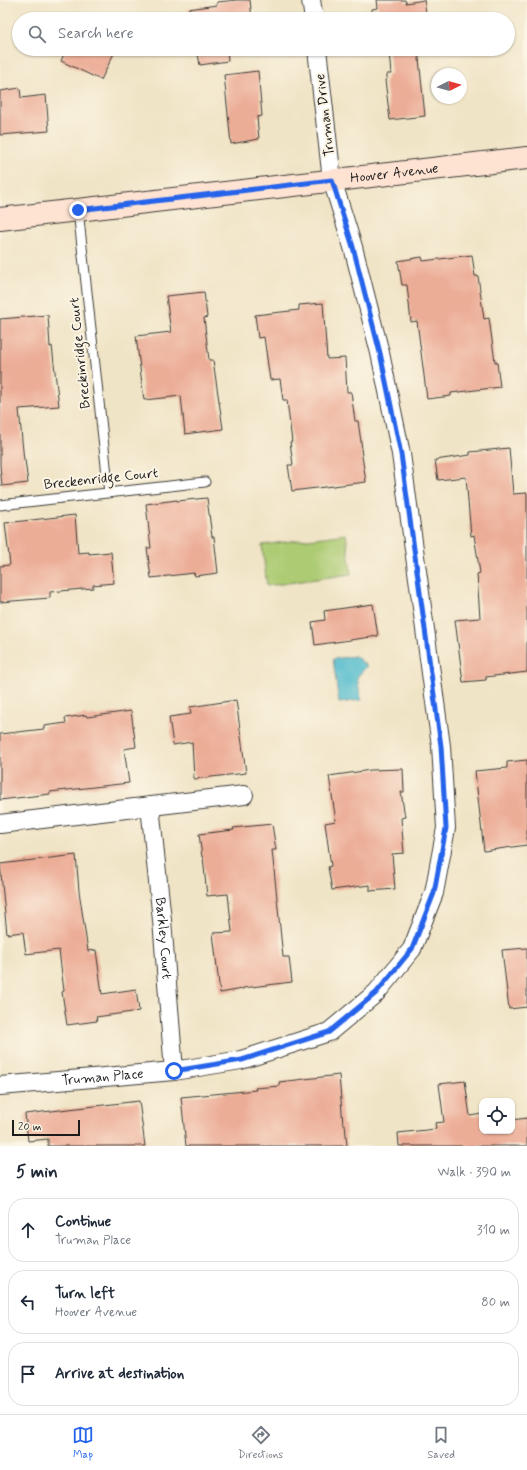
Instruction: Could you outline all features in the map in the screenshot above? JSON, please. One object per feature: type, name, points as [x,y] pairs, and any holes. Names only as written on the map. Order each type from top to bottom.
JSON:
[{"type":"street","points":[[311,0],[313,12]]},
{"type":"street","name":"Truman Drive","points":[[318,56],[332,180]]},
{"type":"street","name":"Hoover Avenue","points":[[0,219],[527,158]]},
{"type":"street","name":"Truman Place","points":[[0,1086],[174,1071],[242,1060],[329,1032],[376,993],[412,949],[434,893],[446,828],[441,746],[401,454],[380,353],[353,247],[332,180]]},
{"type":"street","points":[[0,824],[244,795]]},
{"type":"street","name":"Barkley Court","points":[[150,806],[162,920],[174,1071]]},
{"type":"lane","name":"Breckinridge Court","points":[[78,210],[109,493]]},
{"type":"lane","name":"Breckenridge Court","points":[[0,505],[205,482]]},
{"type":"green space","points":[[346,534],[351,574],[267,586],[262,545]]},
{"type":"water","points":[[355,656],[367,666],[357,677],[361,700],[339,703],[333,659]]},
{"type":"building","points":[[250,0],[251,12],[189,12],[188,9],[217,5],[217,2]]},
{"type":"building","points":[[377,0],[405,0],[406,3],[424,0],[426,12],[372,12],[372,9],[378,8]]},
{"type":"building","points":[[63,56],[113,56],[101,80],[61,61]]},
{"type":"building","points":[[198,56],[228,56],[228,61],[200,65]]},
{"type":"building","points":[[389,56],[419,56],[425,116],[390,120],[385,80],[387,79],[387,74],[391,74]]},
{"type":"building","points":[[258,71],[262,116],[257,117],[259,139],[231,144],[224,75]]},
{"type":"building","points":[[20,88],[21,98],[46,95],[49,131],[0,135],[0,91]]},
{"type":"building","points":[[472,255],[475,276],[478,276],[484,319],[489,318],[500,387],[451,393],[451,396],[427,399],[417,321],[411,322],[407,285],[402,285],[398,261],[422,257],[423,261]]},
{"type":"building","points":[[204,292],[207,317],[204,318],[209,360],[213,360],[223,429],[185,434],[181,396],[144,400],[136,336],[171,332],[166,296]]},
{"type":"building","points":[[323,303],[327,359],[345,358],[347,392],[351,392],[355,421],[358,421],[366,482],[292,491],[288,465],[293,465],[290,442],[292,442],[287,400],[283,400],[280,379],[270,380],[264,337],[258,338],[255,315],[299,310],[299,305]]},
{"type":"building","points":[[48,315],[50,347],[52,346],[59,406],[19,409],[24,461],[25,460],[28,483],[2,486],[0,466],[0,319]]},
{"type":"building","points":[[509,448],[513,494],[527,493],[527,672],[486,677],[486,680],[463,682],[455,620],[480,618],[477,574],[480,573],[474,535],[471,536],[466,477],[438,480],[435,460],[470,455],[470,452]]},
{"type":"building","points":[[207,498],[212,537],[214,537],[218,573],[195,576],[194,573],[151,578],[147,548],[151,548],[146,504]]},
{"type":"building","points":[[75,515],[78,553],[89,552],[89,554],[111,552],[114,583],[93,585],[93,588],[50,592],[50,598],[0,602],[0,566],[10,565],[5,523]]},
{"type":"building","points":[[373,604],[378,636],[315,645],[312,622],[325,620],[324,611]]},
{"type":"building","points":[[236,700],[246,773],[194,779],[192,742],[173,745],[169,717],[191,714],[190,707]]},
{"type":"building","points":[[131,711],[136,747],[124,749],[129,783],[50,792],[50,794],[0,800],[0,734],[44,729],[44,726],[66,723],[65,718],[86,715],[87,717]]},
{"type":"building","points":[[527,760],[527,845],[484,851],[475,771],[507,768],[507,762]]},
{"type":"building","points":[[403,769],[404,792],[401,792],[405,817],[401,818],[404,853],[392,854],[395,889],[370,891],[370,885],[332,890],[328,867],[331,866],[325,823],[336,821],[329,776],[371,770]]},
{"type":"building","points":[[272,824],[276,850],[272,850],[283,957],[289,957],[292,982],[243,988],[220,993],[213,933],[232,932],[228,894],[207,896],[199,834],[234,830],[233,828]]},
{"type":"building","points":[[76,855],[79,891],[88,951],[96,950],[102,994],[136,989],[139,1011],[96,1017],[97,1021],[67,1025],[62,992],[64,991],[59,950],[26,954],[23,932],[7,934],[0,864]]},
{"type":"building","points":[[527,948],[527,1007],[509,1009],[502,950]]},
{"type":"building","points":[[339,1075],[343,1125],[345,1124],[347,1146],[186,1146],[181,1097],[256,1090],[255,1088],[280,1086],[279,1082]]},
{"type":"building","points":[[465,1081],[470,1116],[479,1114],[479,1134],[515,1134],[515,1120],[527,1118],[527,1146],[399,1146],[398,1133],[436,1129],[435,1123],[444,1122],[439,1084]]},
{"type":"building","points":[[139,1101],[145,1146],[48,1146],[48,1139],[28,1141],[25,1114]]},
{"type":"route","points":[[78,210],[332,180],[353,247],[380,353],[401,454],[441,746],[446,828],[434,893],[412,949],[376,993],[329,1032],[242,1060],[174,1071]]}]
